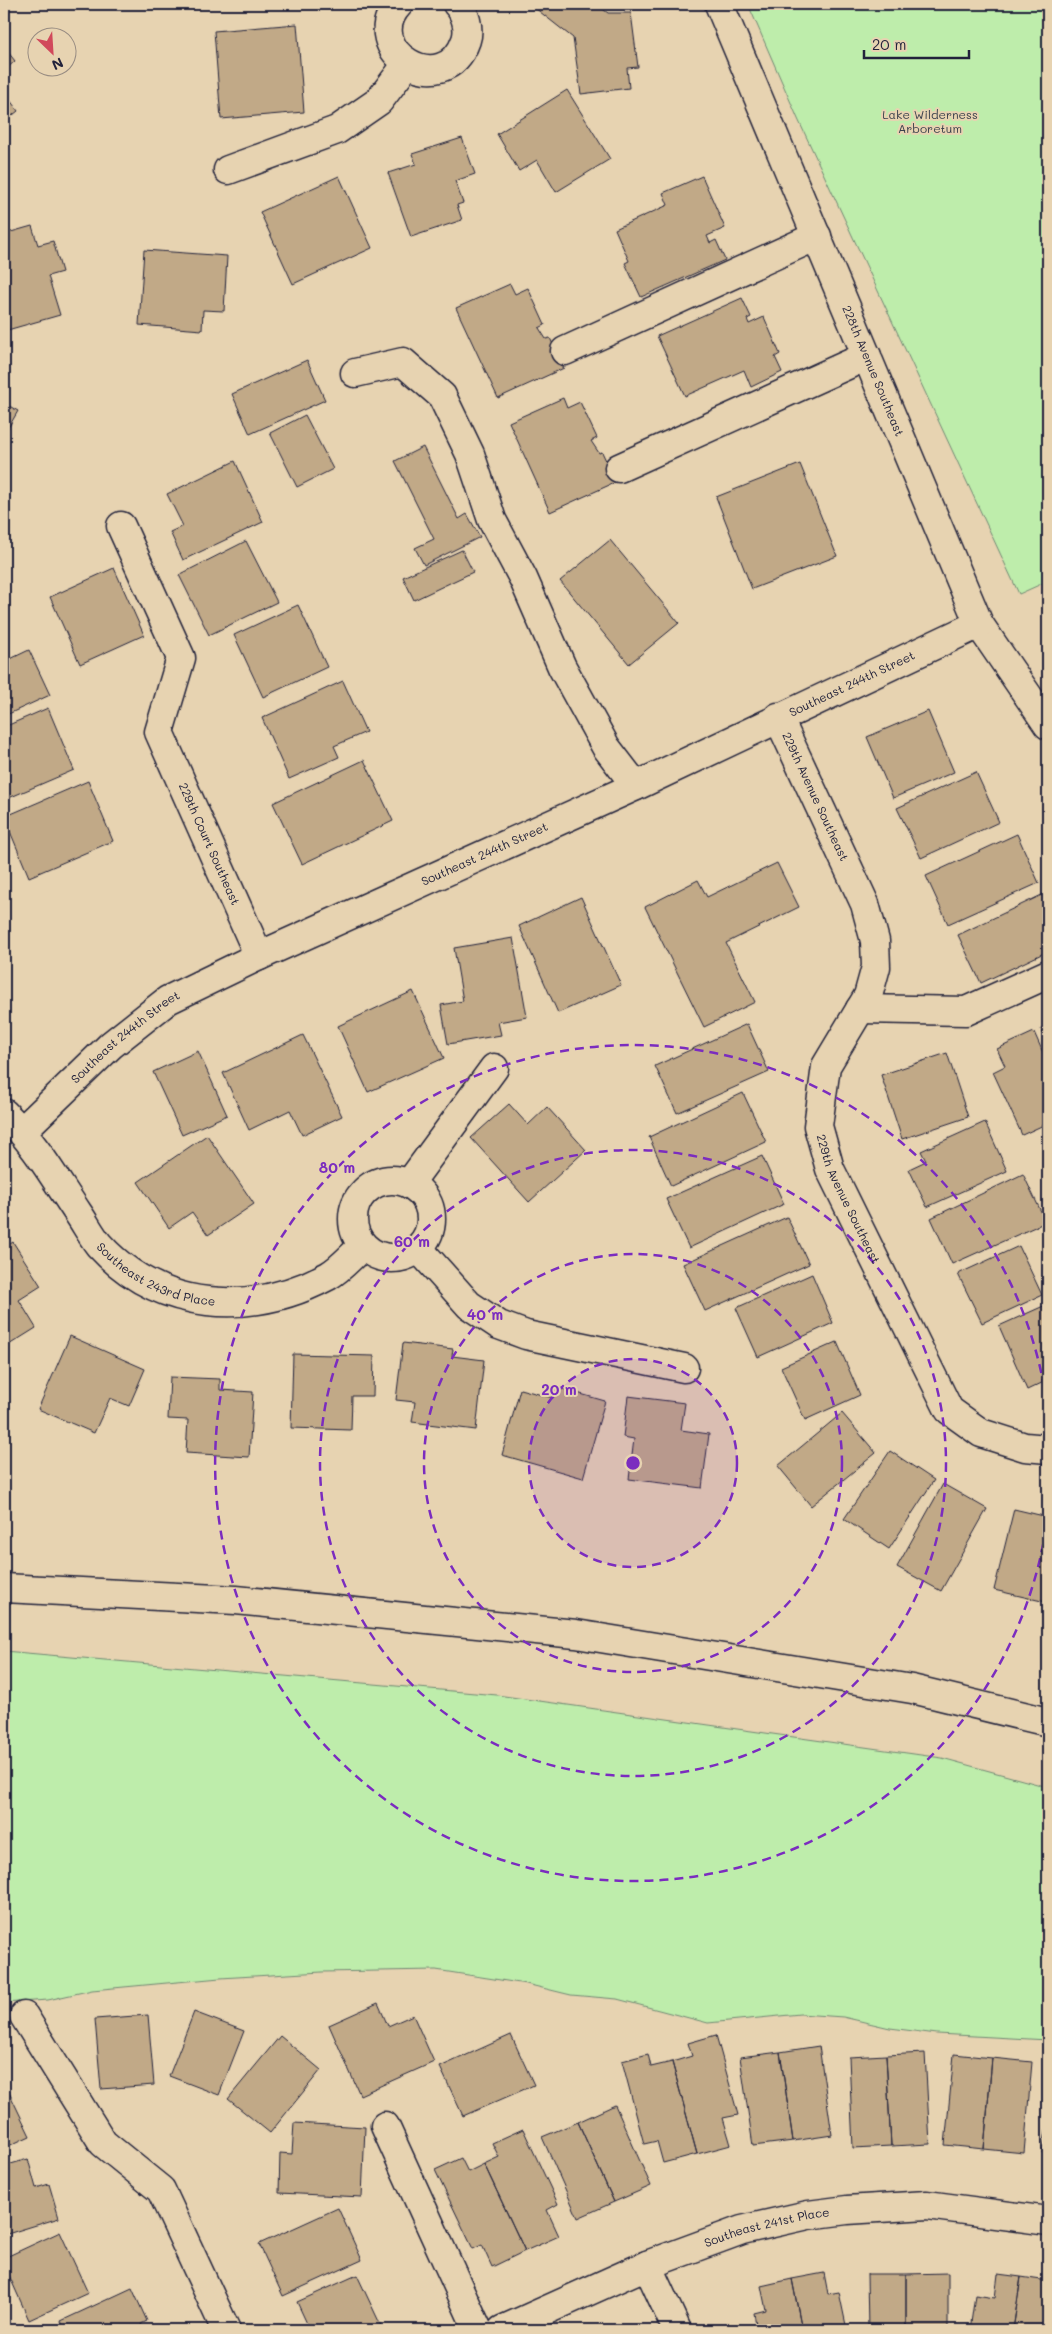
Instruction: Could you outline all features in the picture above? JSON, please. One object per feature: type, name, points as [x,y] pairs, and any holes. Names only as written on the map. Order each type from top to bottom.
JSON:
[{"type":"street","points":[[399,4],[394,9],[388,24],[389,40],[395,53],[407,64],[422,69],[437,68],[451,62],[462,50],[467,36],[466,20],[457,4]]},
{"type":"street","name":"228th Avenue Southeast","points":[[719,4],[978,624],[1048,725]]},
{"type":"street","points":[[228,170],[337,130],[379,102],[407,64]]},
{"type":"street","points":[[565,351],[817,236]]},
{"type":"street","points":[[619,468],[867,356]]},
{"type":"street","points":[[355,373],[403,362],[442,396],[470,454],[492,520],[524,578],[562,667],[606,747],[636,786]]},
{"type":"street","name":"229th Court Southeast","points":[[121,526],[181,658],[159,732],[259,956]]},
{"type":"street","name":"Southeast 244th Street","points":[[13,1122],[168,1000],[259,956],[636,786],[778,717],[978,624]]},
{"type":"street","name":"229th Avenue Southeast","points":[[778,717],[865,904],[875,941],[876,967],[868,996],[826,1066],[818,1126],[830,1169],[949,1410],[981,1433],[1025,1447],[1048,1449]]},
{"type":"street","points":[[860,1009],[966,1011],[1048,974]]},
{"type":"street","points":[[409,1184],[494,1068]]},
{"type":"street","name":"Southeast 243rd Place","points":[[13,1122],[99,1244],[133,1276],[156,1288],[193,1299],[222,1304],[270,1298],[294,1291],[330,1275],[363,1246]]},
{"type":"street","points":[[394,1180],[409,1184],[422,1193],[430,1206],[432,1221],[428,1237],[419,1249],[406,1257],[390,1259],[375,1255],[363,1246],[355,1233],[352,1217],[356,1203],[366,1190],[379,1182],[394,1180]]},
{"type":"street","points":[[419,1249],[469,1305],[499,1325],[526,1335],[684,1368]]},
{"type":"street","points":[[4,1588],[236,1600],[576,1634],[912,1689],[1048,1722]]},
{"type":"street","points":[[24,2016],[103,2143],[161,2190],[226,2330]]},
{"type":"street","points":[[385,2126],[478,2330]]},
{"type":"street","name":"Southeast 241st Place","points":[[502,2330],[646,2265],[742,2230],[808,2214],[927,2205],[1048,2221]]},
{"type":"street","points":[[646,2265],[677,2330]]},
{"type":"green space","name":"Lake Wilderness Arboretum","points":[[748,4],[1048,4],[1048,581],[1019,594],[798,119]]},
{"type":"green space","points":[[4,1651],[497,1695],[942,1758],[1048,1787],[1048,2040],[937,2034],[890,2028],[843,2017],[800,2014],[708,2023],[617,1999],[571,1995],[526,1984],[436,1970],[322,1972],[220,1978],[92,1990],[48,2000],[4,2003]]},
{"type":"building","points":[[79,4],[93,4],[90,9]]},
{"type":"building","points":[[304,4],[322,4],[321,9]]},
{"type":"building","points":[[539,4],[596,4],[608,13],[631,13],[638,67],[627,68],[629,88],[581,94],[573,38],[535,8]]},
{"type":"building","points":[[297,24],[304,112],[221,119],[214,31]]},
{"type":"building","points":[[4,47],[15,61],[4,71]]},
{"type":"building","points":[[567,90],[610,159],[556,192],[537,160],[519,171],[497,134]]},
{"type":"building","points":[[4,92],[18,111],[4,122]]},
{"type":"building","points":[[462,138],[475,174],[455,181],[463,203],[457,205],[462,220],[411,237],[388,173],[416,164],[412,154]]},
{"type":"building","points":[[339,176],[372,248],[293,284],[260,212]]},
{"type":"building","points":[[702,176],[725,228],[707,236],[710,243],[716,240],[725,260],[641,297],[625,263],[629,261],[615,229],[668,205],[663,193]]},
{"type":"building","points":[[32,226],[38,245],[53,241],[62,272],[48,276],[60,315],[4,331],[4,234]]},
{"type":"building","points":[[144,250],[227,256],[224,311],[203,310],[202,330],[139,325]]},
{"type":"building","points":[[510,284],[515,294],[528,288],[545,325],[539,328],[546,339],[550,338],[564,368],[498,398],[456,308]]},
{"type":"building","points":[[742,298],[751,317],[747,319],[749,324],[764,317],[780,354],[775,357],[782,372],[751,387],[744,370],[685,396],[657,336]]},
{"type":"building","points":[[307,360],[325,400],[250,434],[232,394]]},
{"type":"building","points":[[563,398],[567,408],[580,402],[597,438],[591,441],[599,453],[602,452],[616,482],[550,512],[509,422]]},
{"type":"building","points":[[4,403],[18,411],[4,435]]},
{"type":"building","points":[[305,415],[333,469],[297,487],[270,433]]},
{"type":"building","points":[[423,447],[459,519],[467,514],[480,537],[424,565],[415,548],[434,539],[395,461]]},
{"type":"building","points":[[235,461],[263,522],[183,560],[170,532],[183,526],[167,494]]},
{"type":"building","points":[[800,464],[837,556],[752,589],[716,497]]},
{"type":"building","points":[[610,540],[679,623],[629,664],[560,581]]},
{"type":"building","points":[[246,541],[277,602],[209,635],[179,575]]},
{"type":"building","points":[[462,550],[473,572],[414,600],[403,577]]},
{"type":"building","points":[[114,568],[144,635],[80,664],[50,597]]},
{"type":"building","points":[[298,605],[327,667],[263,697],[234,635]]},
{"type":"building","points":[[29,650],[50,695],[4,716],[4,662]]},
{"type":"building","points":[[343,681],[366,732],[334,746],[339,757],[289,779],[262,718]]},
{"type":"building","points":[[48,708],[74,770],[4,800],[4,727]]},
{"type":"building","points":[[928,711],[954,772],[893,798],[867,737]]},
{"type":"building","points":[[364,760],[393,821],[302,864],[273,803]]},
{"type":"building","points":[[976,772],[999,822],[921,858],[897,808]]},
{"type":"building","points":[[88,781],[113,841],[29,877],[4,817]]},
{"type":"building","points":[[1017,834],[1039,883],[948,924],[926,876]]},
{"type":"building","points":[[777,863],[799,907],[726,943],[755,1002],[704,1027],[645,907],[698,880],[707,897]]},
{"type":"building","points":[[1048,892],[1048,951],[981,983],[958,935]]},
{"type":"building","points":[[581,897],[621,985],[558,1013],[519,926]]},
{"type":"building","points":[[513,938],[527,1017],[498,1022],[501,1035],[448,1044],[441,1005],[463,1001],[454,948]]},
{"type":"building","points":[[413,991],[444,1058],[368,1092],[338,1026]]},
{"type":"building","points":[[747,1024],[769,1072],[677,1113],[655,1066]]},
{"type":"building","points":[[1048,1026],[1048,1044],[1041,1029]]},
{"type":"building","points":[[1034,1032],[1048,1064],[1048,1123],[1022,1135],[993,1072],[1005,1066],[997,1049]]},
{"type":"building","points":[[303,1035],[342,1116],[302,1135],[290,1110],[249,1130],[223,1073]]},
{"type":"building","points":[[198,1051],[227,1115],[182,1135],[153,1072]]},
{"type":"building","points":[[947,1053],[968,1117],[902,1139],[881,1075]]},
{"type":"building","points":[[743,1093],[766,1142],[671,1186],[649,1137]]},
{"type":"building","points":[[509,1104],[528,1125],[547,1107],[586,1150],[529,1202],[471,1138]]},
{"type":"building","points":[[985,1122],[1007,1171],[927,1207],[909,1169],[926,1161],[921,1151]]},
{"type":"building","points":[[207,1135],[254,1204],[208,1235],[192,1212],[169,1228],[138,1182]]},
{"type":"building","points":[[762,1156],[784,1204],[689,1248],[666,1199]]},
{"type":"building","points":[[1023,1174],[1046,1222],[952,1264],[931,1218]]},
{"type":"building","points":[[787,1217],[809,1264],[705,1311],[683,1264]]},
{"type":"building","points":[[13,1242],[41,1286],[19,1300],[36,1328],[4,1348],[4,1248]]},
{"type":"building","points":[[1019,1246],[1042,1295],[982,1323],[958,1274]]},
{"type":"building","points":[[812,1274],[833,1323],[758,1357],[736,1308]]},
{"type":"building","points":[[1048,1304],[1048,1380],[1027,1390],[999,1326]]},
{"type":"building","points":[[70,1336],[145,1369],[129,1406],[110,1398],[94,1433],[38,1409]]},
{"type":"building","points":[[837,1342],[860,1395],[805,1420],[781,1367]]},
{"type":"building","points":[[403,1343],[453,1349],[452,1356],[484,1360],[476,1430],[412,1422],[415,1402],[396,1400]]},
{"type":"building","points":[[293,1354],[374,1356],[373,1396],[352,1396],[351,1430],[291,1428]]},
{"type":"building","points":[[170,1377],[220,1379],[220,1390],[253,1392],[249,1457],[186,1453],[188,1420],[168,1419]]},
{"type":"building","points":[[556,1387],[605,1401],[583,1478],[502,1455],[520,1389],[553,1398]]},
{"type":"building","points":[[628,1396],[685,1403],[681,1430],[709,1434],[702,1488],[629,1479],[634,1439],[623,1437]]},
{"type":"building","points":[[842,1413],[876,1453],[811,1506],[778,1466]]},
{"type":"building","points":[[890,1451],[934,1480],[889,1549],[844,1519]]},
{"type":"building","points":[[943,1484],[987,1509],[941,1591],[897,1567]]},
{"type":"building","points":[[1014,1509],[1048,1517],[1048,1594],[1046,1602],[994,1590]]},
{"type":"building","points":[[378,2003],[388,2026],[413,2015],[434,2062],[360,2095],[329,2025]]},
{"type":"building","points":[[194,2012],[244,2031],[219,2095],[169,2076]]},
{"type":"building","points":[[148,2015],[154,2085],[101,2089],[95,2019]]},
{"type":"building","points":[[511,2035],[534,2085],[463,2116],[440,2067]]},
{"type":"building","points":[[716,2035],[738,2115],[723,2118],[731,2145],[697,2154],[672,2062],[692,2056],[688,2043]]},
{"type":"building","points":[[280,2036],[321,2070],[270,2133],[228,2099]]},
{"type":"building","points":[[819,2046],[832,2135],[793,2141],[780,2052]]},
{"type":"building","points":[[780,2052],[793,2141],[753,2146],[740,2057]]},
{"type":"building","points":[[925,2053],[930,2144],[891,2146],[886,2055]]},
{"type":"building","points":[[648,2054],[651,2067],[672,2062],[697,2154],[663,2163],[657,2141],[644,2144],[622,2061]]},
{"type":"building","points":[[954,2054],[992,2058],[984,2149],[945,2145]]},
{"type":"building","points":[[886,2055],[891,2146],[853,2148],[849,2057]]},
{"type":"building","points":[[992,2058],[1032,2062],[1024,2153],[984,2149]]},
{"type":"building","points":[[4,2082],[30,2136],[4,2148]]},
{"type":"building","points":[[615,2105],[651,2186],[614,2202],[578,2122]]},
{"type":"building","points":[[1048,2121],[1048,2155],[1042,2153]]},
{"type":"building","points":[[578,2122],[614,2202],[578,2218],[542,2137]]},
{"type":"building","points":[[294,2123],[365,2127],[362,2197],[279,2193],[280,2153],[292,2154]]},
{"type":"building","points":[[523,2129],[558,2204],[547,2210],[559,2236],[525,2251],[484,2164],[499,2157],[492,2143]]},
{"type":"building","points":[[461,2158],[468,2172],[484,2164],[525,2251],[492,2267],[482,2245],[473,2249],[435,2170]]},
{"type":"building","points":[[28,2159],[36,2188],[49,2184],[59,2218],[4,2235],[4,2166]]},
{"type":"building","points":[[338,2208],[362,2260],[283,2296],[259,2244]]},
{"type":"building","points":[[60,2232],[88,2293],[29,2320],[4,2264],[4,2258]]},
{"type":"building","points":[[824,2273],[828,2294],[839,2292],[847,2330],[802,2330],[792,2279]]},
{"type":"building","points":[[948,2273],[948,2330],[906,2330],[906,2274]]},
{"type":"building","points":[[867,2274],[906,2274],[906,2330],[868,2330]]},
{"type":"building","points":[[998,2274],[1021,2277],[1013,2330],[970,2330],[975,2295],[995,2298]]},
{"type":"building","points":[[357,2275],[383,2330],[310,2330],[297,2302]]},
{"type":"building","points":[[1021,2277],[1048,2281],[1048,2330],[1013,2330]]},
{"type":"building","points":[[792,2279],[802,2330],[757,2330],[754,2313],[766,2310],[761,2286]]},
{"type":"building","points":[[132,2288],[147,2321],[141,2324],[144,2330],[65,2330],[61,2321]]}]
